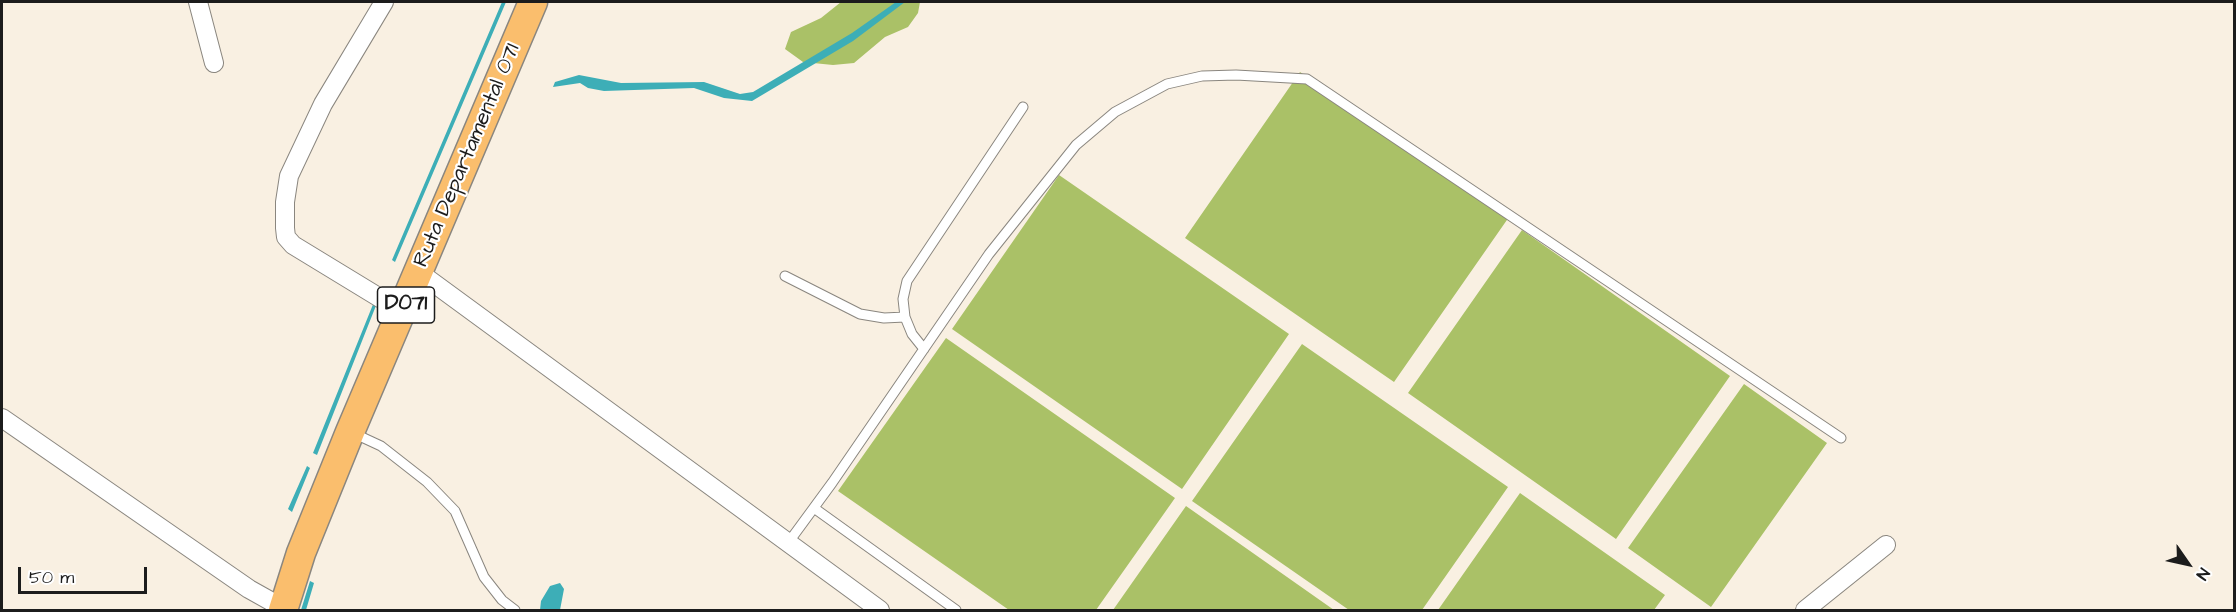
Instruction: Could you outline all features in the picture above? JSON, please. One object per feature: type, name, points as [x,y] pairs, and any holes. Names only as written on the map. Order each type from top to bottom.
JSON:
[{"type":"main road","name":"Ruta Departamental 071","points":[[283,609],[302,553],[350,432],[420,273],[533,2]]},
{"type":"street","points":[[198,2],[214,63]]},
{"type":"street","points":[[384,2],[323,104],[289,176],[285,202],[285,228],[286,237],[293,245],[403,312]]},
{"type":"street","points":[[420,273],[880,610]]},
{"type":"street","points":[[2,418],[249,589],[283,609]]},
{"type":"street","points":[[1805,610],[1886,545]]},
{"type":"lane","points":[[788,543],[989,254],[1076,145],[1115,112],[1167,84],[1202,76],[1236,75],[1307,79],[1841,438]]},
{"type":"lane","points":[[924,349],[912,334],[905,317],[903,298],[907,281],[1023,107]]},
{"type":"lane","points":[[785,276],[860,314],[884,318],[905,317]]},
{"type":"lane","points":[[350,432],[381,446],[427,482],[455,511],[484,577],[502,600],[515,610]]},
{"type":"lane","points":[[814,508],[956,610]]},
{"type":"green space","points":[[841,2],[920,2],[918,13],[908,27],[885,37],[854,63],[833,65],[803,62],[785,49],[791,32],[821,18]]},
{"type":"green space","points":[[1300,72],[1509,217],[1394,382],[1185,238]]},
{"type":"green space","points":[[1059,175],[1289,334],[1182,489],[952,329]]},
{"type":"green space","points":[[1522,230],[1730,376],[1616,539],[1408,393]]},
{"type":"green space","points":[[946,338],[1175,498],[1096,610],[1009,610],[838,491]]},
{"type":"green space","points":[[1302,344],[1508,487],[1422,610],[1349,610],[1192,501]]},
{"type":"green space","points":[[1744,384],[1827,443],[1711,607],[1628,548]]},
{"type":"green space","points":[[1520,493],[1665,595],[1654,610],[1438,610]]},
{"type":"green space","points":[[1186,506],[1334,610],[1113,610]]},
{"type":"water","points":[[502,2],[506,2],[395,262],[392,260]]},
{"type":"water","points":[[896,2],[905,2],[853,41],[752,101],[724,98],[694,88],[604,91],[588,88],[580,83],[553,87],[555,82],[579,75],[621,83],[704,82],[740,94],[753,92],[852,33]]},
{"type":"water","points":[[376,297],[379,298],[317,455],[313,453]]},
{"type":"water","points":[[307,466],[310,468],[292,512],[288,509]]},
{"type":"water","points":[[310,581],[314,583],[306,610],[301,610]]},
{"type":"water","points":[[560,583],[564,589],[560,610],[540,610],[541,601],[550,586]]}]
